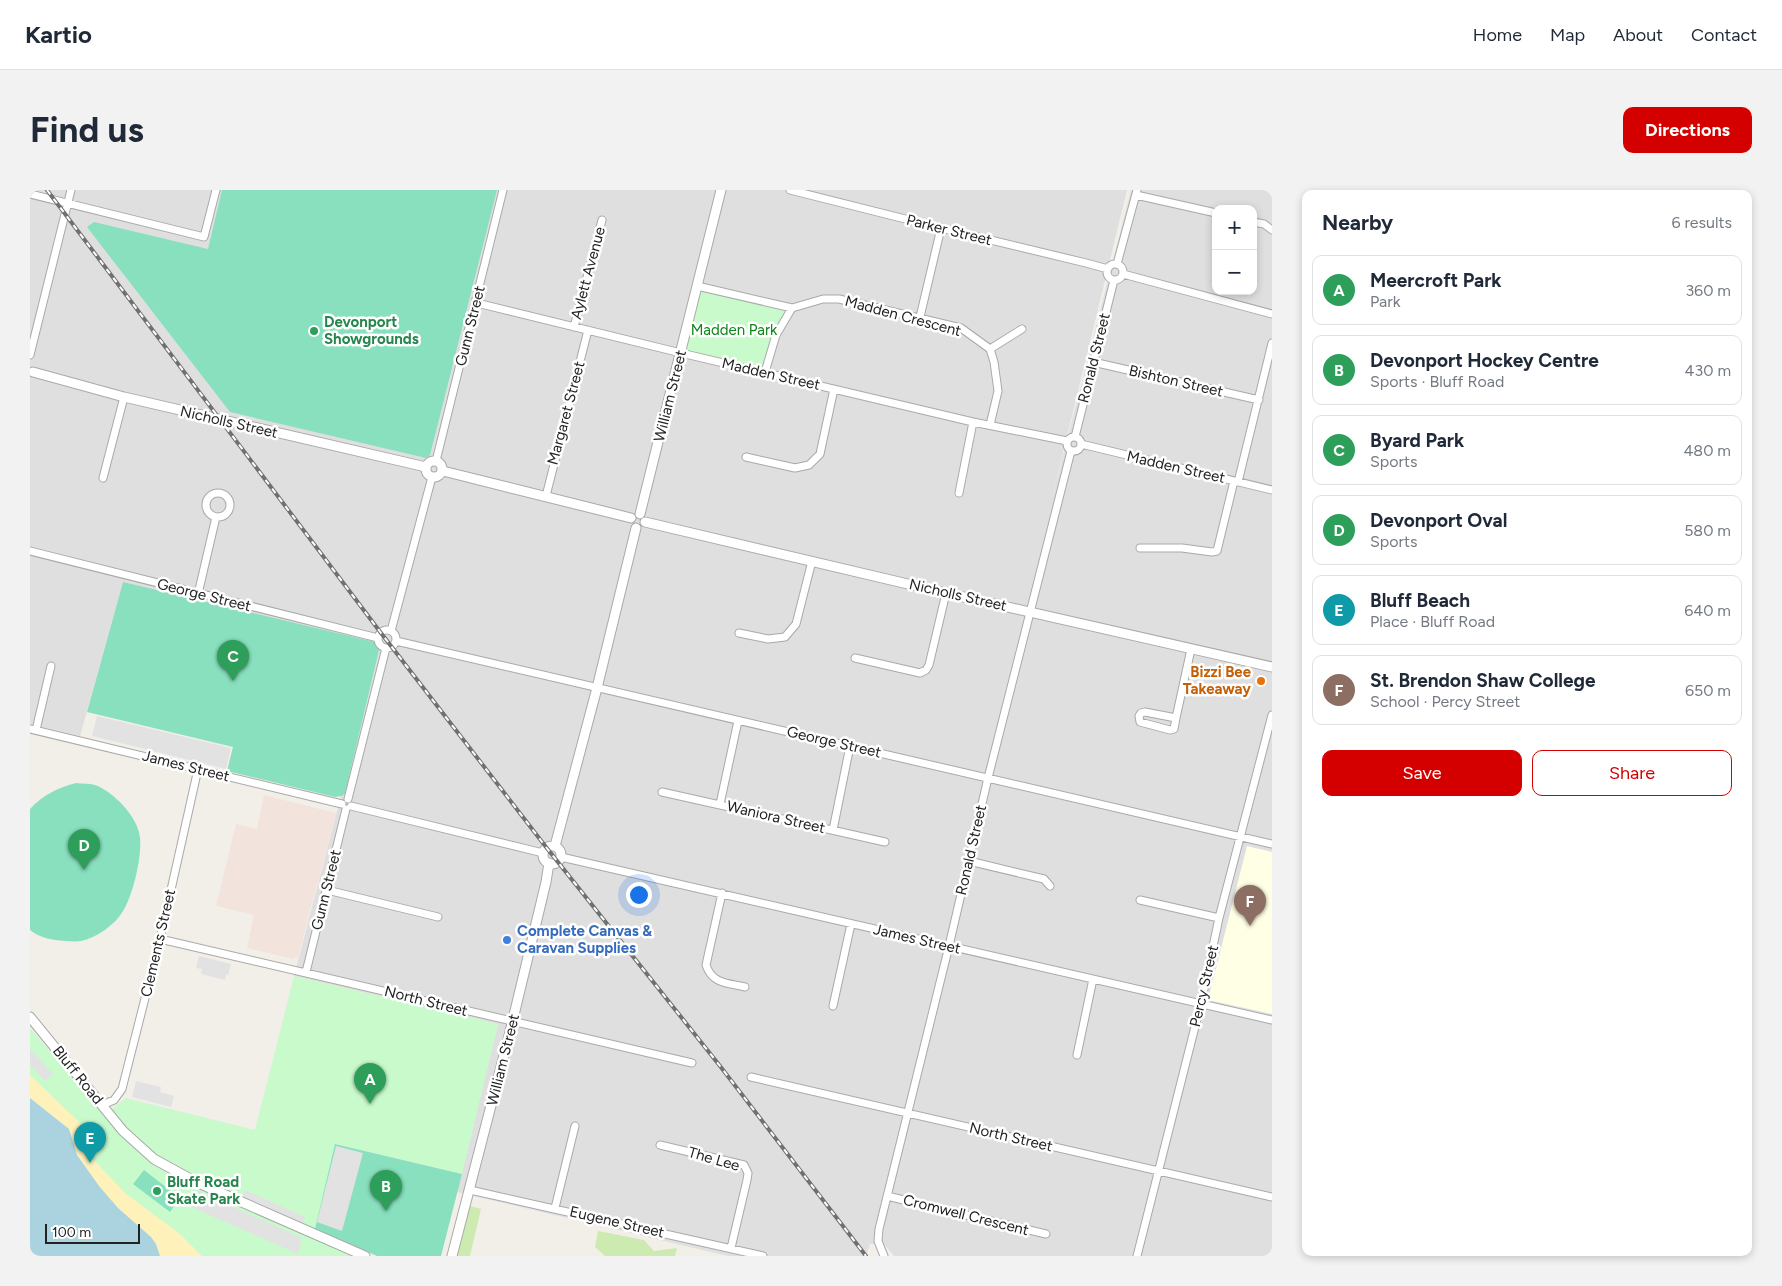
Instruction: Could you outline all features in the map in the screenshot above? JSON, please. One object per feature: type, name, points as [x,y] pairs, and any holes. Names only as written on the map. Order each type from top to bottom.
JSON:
[{"type":"street","points":[[30,355],[71,190]]},
{"type":"street","points":[[30,194],[204,237],[216,190]]},
{"type":"street","name":"Gunn Street","points":[[436,461],[477,302],[503,190]]},
{"type":"street","name":"William Street","points":[[643,518],[721,190]]},
{"type":"street","name":"Parker Street","points":[[790,190],[1108,269]]},
{"type":"street","points":[[1117,264],[1136,192],[1212,212]]},
{"type":"street","name":"Aylett Avenue","points":[[574,327],[602,220]]},
{"type":"street","points":[[1257,223],[1264,224],[1272,230]]},
{"type":"street","points":[[920,317],[941,228]]},
{"type":"street","points":[[1117,264],[1123,269],[1123,274],[1121,278],[1114,280],[1108,275],[1108,269],[1110,265],[1117,264]]},
{"type":"street","points":[[1123,274],[1272,314]]},
{"type":"street","name":"Ronald Street","points":[[1075,437],[1114,280]]},
{"type":"street","points":[[697,286],[792,308],[776,336],[765,372]]},
{"type":"street","name":"Madden Crescent","points":[[792,308],[823,299],[839,298],[961,328],[990,349]]},
{"type":"street","name":"Madden Street","points":[[477,302],[681,353],[973,422],[1067,441]]},
{"type":"street","points":[[990,425],[998,391],[990,349],[1022,328]]},
{"type":"street","name":"Margaret Street","points":[[546,496],[588,330]]},
{"type":"street","points":[[1140,548],[1182,548],[1216,551],[1259,400],[1272,343]]},
{"type":"street","name":"Bishton Street","points":[[1093,362],[1259,400]]},
{"type":"street","name":"Nicholls Street","points":[[31,371],[124,397],[426,467]]},
{"type":"street","points":[[746,457],[795,468],[809,465],[820,454],[834,389]]},
{"type":"street","points":[[103,478],[124,397]]},
{"type":"street","points":[[959,493],[973,422]]},
{"type":"street","points":[[1075,437],[1079,439],[1081,444],[1077,450],[1071,450],[1067,446],[1067,441],[1075,437]]},
{"type":"street","name":"Madden Street","points":[[1081,444],[1272,490]]},
{"type":"street","name":"Ronald Street","points":[[882,1253],[878,1241],[886,1196],[949,946],[988,778],[1071,450]]},
{"type":"street","points":[[436,461],[442,464],[442,471],[440,475],[432,477],[427,472],[426,467],[429,463],[436,461]]},
{"type":"street","points":[[442,471],[631,518]]},
{"type":"street","points":[[391,631],[432,477]]},
{"type":"street","points":[[631,518],[635,514],[643,518],[641,527],[636,528]]},
{"type":"street","points":[[198,594],[216,517]]},
{"type":"street","points":[[631,518],[632,525],[636,528]]},
{"type":"street","name":"Nicholls Street","points":[[643,518],[946,593],[1272,667]]},
{"type":"street","points":[[555,846],[597,688],[636,528]]},
{"type":"street","name":"George Street","points":[[30,551],[378,638]]},
{"type":"street","points":[[739,633],[768,639],[785,637],[796,624],[812,561]]},
{"type":"street","points":[[855,658],[920,673],[926,670],[929,665],[946,593]]},
{"type":"street","points":[[383,631],[391,631],[396,641],[392,647],[386,648],[380,645],[378,638],[383,631]]},
{"type":"street","name":"George Street","points":[[396,641],[1272,844]]},
{"type":"street","name":"Gunn Street","points":[[306,972],[386,648]]},
{"type":"street","points":[[1176,718],[1145,712],[1138,716],[1140,722],[1144,724],[1170,730],[1174,729],[1191,649]]},
{"type":"street","points":[[33,729],[51,666]]},
{"type":"street","name":"Percy Street","points":[[1136,1256],[1159,1172],[1220,918],[1272,715]]},
{"type":"street","name":"Waniora Street","points":[[720,804],[738,721]]},
{"type":"street","name":"James Street","points":[[33,729],[543,853]]},
{"type":"street","name":"Waniora Street","points":[[833,830],[850,746]]},
{"type":"street","name":"Clements Street","points":[[102,1105],[114,1100],[122,1089],[160,939],[198,770]]},
{"type":"street","name":"Waniora Street","points":[[662,792],[885,842]]},
{"type":"street","points":[[549,846],[555,846],[560,850],[561,857],[558,862],[549,864],[544,859],[543,853],[549,846]]},
{"type":"street","name":"James Street","points":[[561,857],[1272,1020]]},
{"type":"street","points":[[969,861],[1044,879],[1050,886]]},
{"type":"street","name":"William Street","points":[[452,1256],[512,1022],[549,864]]},
{"type":"street","points":[[327,890],[438,917]]},
{"type":"street","points":[[722,893],[706,965],[708,973],[713,979],[745,987]]},
{"type":"street","points":[[1140,900],[1220,918]]},
{"type":"street","points":[[833,1006],[851,924]]},
{"type":"street","name":"North Street","points":[[160,939],[692,1063]]},
{"type":"street","points":[[1076,1055],[1093,979]]},
{"type":"street","name":"Bluff Road","points":[[30,1017],[123,1131],[147,1154],[173,1171],[364,1256]]},
{"type":"street","name":"North Street","points":[[751,1077],[1272,1197]]},
{"type":"street","points":[[555,1208],[575,1126]]},
{"type":"street","name":"The Lee","points":[[660,1145],[744,1165],[748,1173],[747,1180],[731,1248]]},
{"type":"street","name":"Eugene Street","points":[[470,1190],[763,1256]]},
{"type":"street","name":"Cromwell Crescent","points":[[886,1196],[1046,1234]]},
{"type":"shaded area","points":[[30,190],[1127,190],[1051,502],[1131,190],[1272,190],[1272,1256],[894,1256],[884,1244],[870,1244],[866,1256],[728,1256],[457,1192],[498,1024],[294,976],[379,650],[123,582],[80,736],[30,724]]},
{"type":"shaded area","points":[[97,716],[231,748],[226,769],[92,736]]},
{"type":"shaded area","points":[[264,795],[336,813],[298,957],[293,959],[247,948],[254,915],[216,906],[236,824],[257,829]]},
{"type":"shaded area","points":[[1247,846],[1272,852],[1272,1014],[1208,1000]]},
{"type":"shaded area","points":[[199,956],[231,964],[225,980],[201,974],[202,969],[196,968]]},
{"type":"shaded area","points":[[30,1049],[53,1074],[45,1081],[30,1065]]},
{"type":"shaded area","points":[[136,1081],[161,1087],[160,1092],[174,1096],[171,1107],[132,1097]]},
{"type":"shaded area","points":[[336,1146],[363,1153],[342,1231],[317,1222]]},
{"type":"shaded area","points":[[245,1190],[305,1217],[302,1224],[242,1197]]},
{"type":"shaded area","points":[[198,1191],[302,1238],[298,1254],[189,1206]]},
{"type":"green space","name":"Devonport Showgrounds","points":[[222,190],[497,190],[430,455],[426,458],[230,412],[87,227],[94,222],[208,249]]},
{"type":"green space","name":"Madden Park","points":[[697,286],[792,308],[776,335],[765,372],[681,353]]},
{"type":"green space","points":[[123,582],[378,644],[379,650],[345,793],[342,796],[335,797],[227,771],[233,747],[87,712]]},
{"type":"green space","points":[[76,783],[95,785],[117,799],[130,814],[139,830],[140,846],[133,886],[127,904],[120,916],[99,934],[87,939],[81,941],[60,941],[46,938],[30,930],[30,809],[51,793]]},
{"type":"green space","points":[[294,976],[498,1024],[462,1174],[336,1144],[315,1229],[155,1159],[110,1110],[126,1098],[255,1130]]},
{"type":"green space","points":[[30,1028],[103,1114],[149,1161],[354,1256],[202,1256],[180,1234],[125,1193],[92,1158],[87,1136],[81,1124],[30,1075]]},
{"type":"green space","points":[[335,1144],[462,1174],[441,1256],[377,1256],[315,1229]]},
{"type":"green space","name":"Bluff Road Skate Park","points":[[144,1170],[180,1198],[170,1212],[133,1184]]},
{"type":"green space","points":[[470,1206],[481,1209],[470,1256],[456,1256]]},
{"type":"green space","points":[[598,1231],[644,1240],[654,1251],[677,1248],[675,1256],[605,1256],[595,1247]]},
{"type":"sand","points":[[30,1075],[81,1124],[87,1136],[92,1158],[180,1234],[202,1256],[160,1256],[156,1244],[151,1237],[118,1208],[99,1186],[77,1155],[69,1129],[30,1098]]},
{"type":"water","points":[[30,1098],[69,1129],[77,1155],[99,1186],[118,1208],[151,1237],[156,1244],[160,1256],[30,1256]]},
{"type":"railway","points":[[47,190],[381,633],[546,847],[720,1066],[866,1256]]},
{"type":"place","name":"Devonport Showgrounds","points":[[314,331]]},
{"type":"place","name":"Byard Park","points":[[233,681]]},
{"type":"place","name":"Bizzi Bee Takeaway","points":[[1261,681]]},
{"type":"place","name":"Devonport Oval","points":[[84,870]]},
{"type":"place","name":"St. Brendon Shaw College","points":[[1250,926]]},
{"type":"place","name":"Complete Canvas & Caravan Supplies","points":[[507,940]]},
{"type":"place","name":"Meercroft Park","points":[[370,1104]]},
{"type":"place","name":"Bluff Beach","points":[[90,1163]]},
{"type":"place","name":"Bluff Road Skate Park","points":[[157,1191]]},
{"type":"place","name":"Devonport Hockey Centre","points":[[386,1211]]}]
